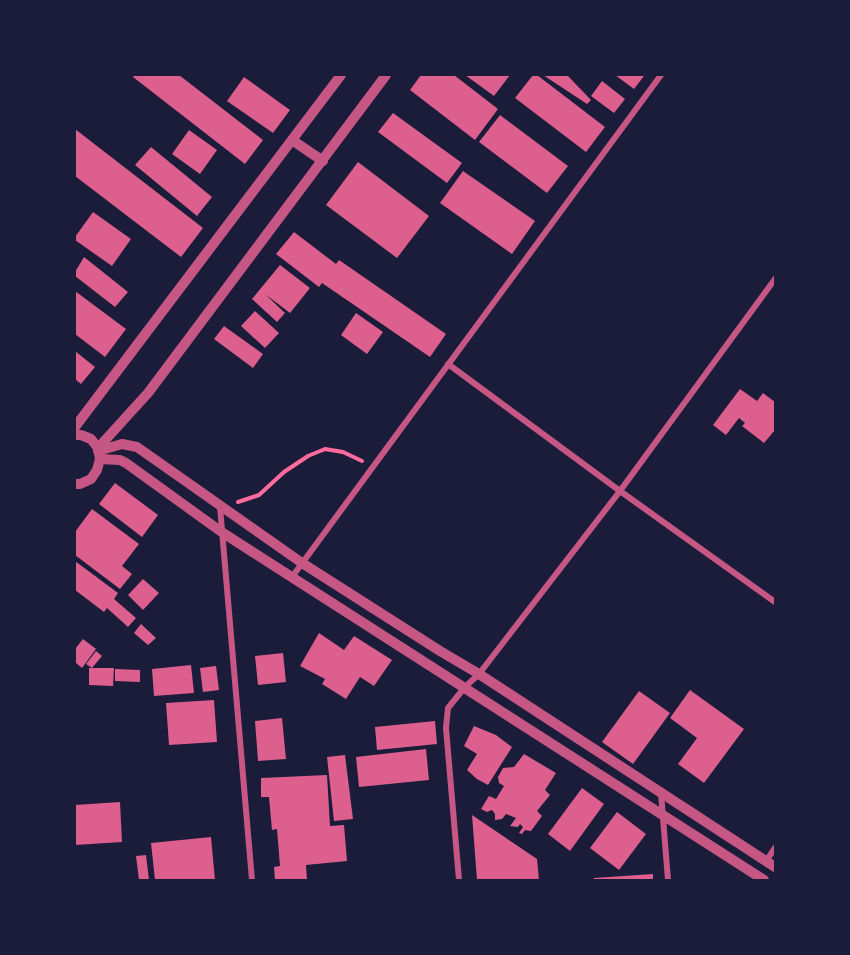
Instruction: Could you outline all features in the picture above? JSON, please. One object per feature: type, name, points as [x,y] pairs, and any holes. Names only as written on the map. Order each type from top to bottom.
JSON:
[{"type":"street","points":[[75,427],[341,75]]},
{"type":"street","points":[[77,486],[91,479],[98,470],[99,453],[148,393],[386,75]]},
{"type":"street","points":[[292,577],[661,75]]},
{"type":"street","points":[[292,140],[323,161]]},
{"type":"street","points":[[459,880],[446,728],[448,708],[479,674],[620,491],[775,279]]},
{"type":"street","points":[[448,364],[775,602]]},
{"type":"street","points":[[75,435],[90,439],[99,453],[126,463],[223,533],[764,880]]},
{"type":"street","points":[[99,453],[122,444],[137,447],[302,563],[479,674],[770,864],[775,848]]},
{"type":"street","points":[[220,505],[252,880]]},
{"type":"street","points":[[661,793],[669,880]]},
{"type":"path","points":[[220,505],[240,502],[259,495],[284,472],[308,456],[325,449],[343,452],[374,465]]},
{"type":"building","points":[[134,75],[179,75],[263,140],[245,164],[133,77]]},
{"type":"building","points":[[421,75],[454,75],[498,109],[475,140],[410,90]]},
{"type":"building","points":[[465,75],[510,75],[494,96]]},
{"type":"building","points":[[533,75],[537,75],[605,127],[586,152],[515,98]]},
{"type":"building","points":[[543,75],[567,75],[591,100],[587,104]]},
{"type":"building","points":[[615,75],[642,75],[644,76],[634,89]]},
{"type":"building","points":[[244,77],[290,110],[273,133],[227,101]]},
{"type":"building","points":[[602,81],[625,99],[614,113],[591,96]]},
{"type":"building","points":[[393,113],[462,163],[447,183],[378,132]]},
{"type":"building","points":[[500,115],[568,166],[547,193],[479,142]]},
{"type":"building","points":[[75,129],[203,228],[181,257],[75,176]]},
{"type":"building","points":[[189,130],[217,150],[200,174],[172,154]]},
{"type":"building","points":[[151,147],[212,197],[197,216],[135,165]]},
{"type":"building","points":[[358,162],[429,216],[397,258],[326,205]]},
{"type":"building","points":[[463,171],[535,221],[512,254],[440,203]]},
{"type":"building","points":[[93,212],[131,239],[112,266],[75,240]]},
{"type":"building","points":[[294,232],[336,264],[339,260],[446,334],[430,357],[322,283],[319,287],[276,254]]},
{"type":"building","points":[[84,257],[128,292],[115,307],[75,276]]},
{"type":"building","points":[[280,265],[310,288],[290,313],[265,294],[285,313],[277,322],[252,299]]},
{"type":"building","points":[[75,291],[126,329],[105,357],[75,334]]},
{"type":"building","points":[[255,311],[279,333],[265,348],[241,326]]},
{"type":"building","points":[[356,313],[383,332],[367,354],[341,335]]},
{"type":"building","points":[[224,326],[263,354],[253,368],[214,339]]},
{"type":"building","points":[[75,351],[95,367],[81,384],[75,379]]},
{"type":"building","points":[[740,389],[757,401],[763,393],[775,402],[775,430],[764,443],[742,426],[745,423],[739,418],[726,435],[713,425]]},
{"type":"building","points":[[115,483],[158,515],[142,537],[99,504]]},
{"type":"building","points":[[92,509],[139,544],[122,566],[132,574],[120,589],[75,555],[75,532]]},
{"type":"building","points":[[75,561],[118,593],[114,599],[136,618],[128,627],[107,608],[104,612],[75,590]]},
{"type":"building","points":[[143,579],[159,593],[143,610],[128,595]]},
{"type":"building","points":[[141,624],[156,638],[148,645],[134,633]]},
{"type":"building","points":[[319,633],[344,650],[354,636],[392,660],[374,686],[360,677],[346,699],[322,684],[325,679],[300,666]]},
{"type":"building","points":[[83,639],[96,649],[82,668],[75,662],[75,649]]},
{"type":"building","points":[[96,651],[102,656],[92,668],[86,664]]},
{"type":"building","points":[[283,653],[286,682],[258,685],[255,656]]},
{"type":"building","points":[[191,665],[194,693],[154,696],[152,669]]},
{"type":"building","points":[[216,666],[219,690],[203,692],[200,668]]},
{"type":"building","points":[[89,668],[114,668],[113,686],[89,685]]},
{"type":"building","points":[[115,669],[140,670],[140,682],[115,681]]},
{"type":"building","points":[[690,690],[744,729],[704,783],[678,764],[697,738],[670,718]]},
{"type":"building","points":[[639,691],[670,713],[633,764],[602,742]]},
{"type":"building","points":[[214,700],[217,742],[169,745],[166,703]]},
{"type":"building","points":[[282,718],[286,759],[258,761],[255,721]]},
{"type":"building","points":[[435,721],[437,744],[377,750],[375,727]]},
{"type":"building","points":[[474,726],[496,735],[512,747],[488,785],[467,770],[477,754],[464,746]]},
{"type":"building","points":[[426,749],[429,780],[359,787],[356,757]]},
{"type":"building","points":[[524,754],[556,773],[545,790],[550,795],[537,811],[542,816],[531,831],[525,830],[522,834],[519,833],[523,827],[520,824],[518,827],[510,826],[516,818],[506,814],[502,819],[495,820],[492,810],[487,812],[481,809],[489,796],[496,799],[504,786],[499,783],[498,777],[503,768],[514,767]]},
{"type":"building","points":[[345,755],[353,819],[334,821],[327,757]]},
{"type":"building","points":[[327,775],[330,826],[344,825],[347,861],[306,865],[307,880],[275,880],[274,867],[280,866],[277,829],[272,830],[269,797],[261,797],[261,778]]},
{"type":"building","points":[[582,788],[604,804],[570,851],[548,834]]},
{"type":"building","points":[[120,802],[122,842],[75,845],[75,805]]},
{"type":"building","points":[[617,812],[646,834],[619,870],[590,848]]},
{"type":"building","points":[[472,815],[537,859],[539,880],[477,880]]},
{"type":"building","points":[[211,837],[215,880],[155,880],[151,843]]},
{"type":"building","points":[[146,855],[149,880],[139,880],[136,856]]},
{"type":"building","points":[[653,874],[653,880],[594,880],[594,878]]}]
